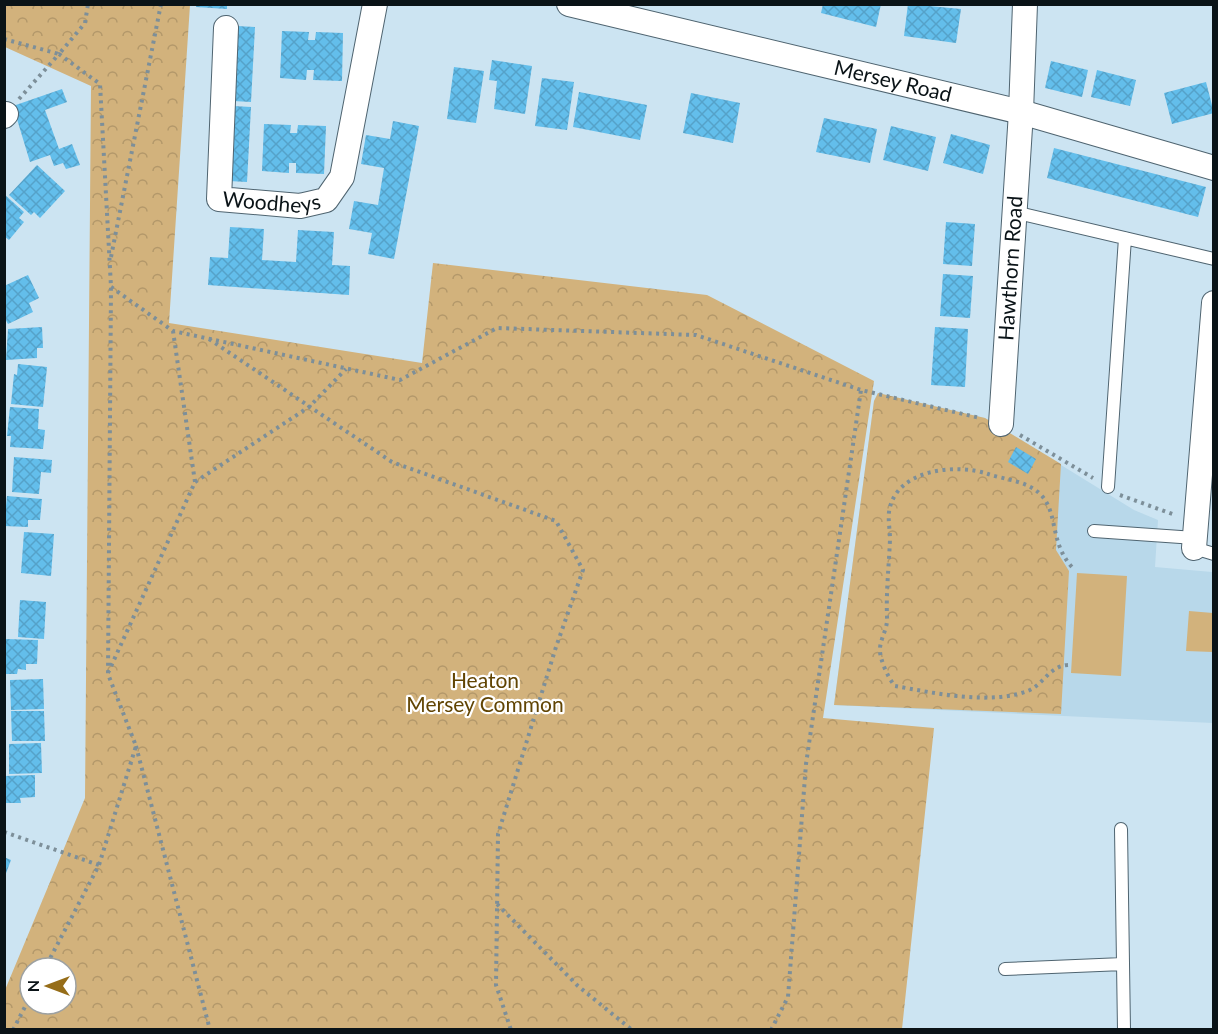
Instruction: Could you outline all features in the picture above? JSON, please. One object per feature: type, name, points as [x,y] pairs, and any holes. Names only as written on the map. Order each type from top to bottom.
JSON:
[{"type":"street","name":"Woodheys","points":[[226,28],[219,199],[300,206],[326,200],[342,177],[375,4]]},
{"type":"street","name":"Mersey Road","points":[[569,4],[1021,112],[1214,168]]},
{"type":"street","name":"Hawthorn Road","points":[[1001,424],[1021,112],[1025,4]]},
{"type":"street","points":[[1201,547],[1214,303]]},
{"type":"lane","points":[[1014,212],[1214,259]]},
{"type":"lane","points":[[1108,487],[1125,238]]},
{"type":"lane","points":[[1094,531],[1201,547]]},
{"type":"lane","points":[[1122,829],[1124,1029]]},
{"type":"lane","points":[[1005,969],[1123,964]]},
{"type":"path","points":[[5,115],[86,23],[88,4]]},
{"type":"path","points":[[110,265],[162,4]]},
{"type":"path","points":[[4,39],[59,54],[100,84],[111,286],[108,674],[136,746],[210,1029]]},
{"type":"path","points":[[111,286],[173,331],[400,380],[497,328],[696,335],[861,390],[1001,424]]},
{"type":"path","points":[[173,331],[195,482]]},
{"type":"path","points":[[207,338],[392,462],[556,521],[583,570],[556,647],[498,834],[496,985],[511,1029]]},
{"type":"path","points":[[108,674],[195,482],[309,407],[346,369]]},
{"type":"path","points":[[771,1029],[788,997],[807,764],[861,390]]},
{"type":"path","points":[[1068,665],[1052,670],[1034,687],[1014,693],[957,697],[895,686],[880,648],[887,618],[885,598],[890,542],[889,511],[901,488],[911,480],[940,470],[978,471],[1027,485],[1042,496],[1048,507],[1059,547],[1072,567]]},
{"type":"path","points":[[51,956],[99,865],[136,746]]},
{"type":"path","points":[[4,832],[99,865]]},
{"type":"path","points":[[497,903],[578,986],[632,1029]]},
{"type":"shaded area","points":[[878,393],[985,418],[1134,510],[1158,520],[1155,567],[1212,572],[1213,546],[1213,723],[834,705],[874,401]]},
{"type":"green space","name":"Heaton Mersey Common","points":[[5,4],[190,5],[169,323],[422,363],[433,263],[707,295],[874,381],[823,718],[934,728],[902,1029],[5,1029],[5,990],[18,959],[18,1016],[78,1016],[78,956],[19,956],[85,798],[91,86],[5,47]]},
{"type":"green space","points":[[878,393],[985,418],[1061,464],[1056,550],[1069,571],[1061,714],[834,705],[874,401]]},
{"type":"green space","points":[[1077,573],[1127,576],[1121,676],[1071,673]]},
{"type":"green space","points":[[1189,611],[1213,613],[1213,652],[1186,651]]},
{"type":"building","points":[[196,4],[227,4],[227,9],[196,7]]},
{"type":"building","points":[[823,4],[881,4],[876,27],[821,13]]},
{"type":"building","points":[[908,4],[961,9],[956,43],[904,36]]},
{"type":"building","points":[[237,26],[255,27],[251,102],[233,101]]},
{"type":"building","points":[[282,31],[309,32],[308,40],[315,40],[316,32],[343,33],[342,81],[313,80],[314,70],[307,70],[306,80],[280,78]]},
{"type":"building","points":[[492,60],[532,66],[525,114],[494,109],[497,81],[489,80]]},
{"type":"building","points":[[1051,61],[1088,70],[1082,97],[1045,88]]},
{"type":"building","points":[[454,67],[484,71],[476,123],[447,119]]},
{"type":"building","points":[[1097,70],[1136,80],[1130,106],[1091,97]]},
{"type":"building","points":[[542,78],[574,82],[567,130],[535,126]]},
{"type":"building","points":[[1206,82],[1214,113],[1172,124],[1164,93]]},
{"type":"building","points":[[62,89],[67,102],[45,110],[59,149],[72,144],[80,165],[66,169],[63,163],[54,166],[50,155],[30,162],[13,106]]},
{"type":"building","points":[[579,92],[647,105],[640,140],[573,127]]},
{"type":"building","points":[[691,93],[740,103],[733,143],[683,133]]},
{"type":"building","points":[[233,106],[251,107],[247,182],[229,181]]},
{"type":"building","points":[[824,118],[877,129],[870,163],[816,152]]},
{"type":"building","points":[[393,121],[419,126],[394,259],[368,254],[372,233],[349,229],[354,201],[378,205],[384,168],[361,164],[366,135],[390,139]]},
{"type":"building","points":[[264,124],[291,125],[290,133],[297,133],[298,125],[326,126],[324,174],[296,173],[296,163],[289,163],[289,173],[262,171]]},
{"type":"building","points":[[891,126],[936,137],[928,171],[883,160]]},
{"type":"building","points":[[951,134],[990,145],[983,174],[943,163]]},
{"type":"building","points":[[1054,148],[1206,187],[1198,217],[1047,178]]},
{"type":"building","points":[[37,165],[65,191],[40,218],[34,212],[31,215],[9,195]]},
{"type":"building","points":[[4,194],[24,212],[19,218],[24,222],[9,240],[4,236]]},
{"type":"building","points":[[946,222],[975,224],[972,266],[943,264]]},
{"type":"building","points":[[230,227],[264,229],[262,260],[296,262],[298,230],[334,232],[332,265],[350,266],[349,295],[208,285],[210,257],[228,258]]},
{"type":"building","points":[[943,274],[973,276],[970,318],[940,316]]},
{"type":"building","points":[[28,275],[39,298],[29,303],[33,312],[8,324],[4,317],[4,286]]},
{"type":"building","points":[[42,327],[43,348],[37,348],[37,358],[6,360],[8,329]]},
{"type":"building","points":[[935,327],[968,329],[965,387],[931,385]]},
{"type":"building","points":[[18,364],[47,367],[43,407],[11,404],[14,374],[17,375]]},
{"type":"building","points":[[10,407],[39,409],[38,429],[45,430],[43,449],[10,447],[11,436],[7,436]]},
{"type":"building","points":[[1016,447],[1036,459],[1028,474],[1008,462]]},
{"type":"building","points":[[14,457],[52,460],[51,473],[41,472],[39,494],[12,492]]},
{"type":"building","points":[[7,496],[42,499],[40,520],[28,520],[28,527],[4,526]]},
{"type":"building","points":[[24,532],[54,534],[51,576],[21,573]]},
{"type":"building","points":[[20,600],[46,602],[44,639],[18,637]]},
{"type":"building","points":[[6,639],[38,640],[37,664],[26,664],[26,670],[18,669],[17,674],[4,674]]},
{"type":"building","points":[[43,679],[44,709],[11,710],[10,680]]},
{"type":"building","points":[[11,711],[44,711],[45,741],[12,741]]},
{"type":"building","points":[[41,743],[42,773],[9,774],[9,744]]},
{"type":"building","points":[[35,775],[35,797],[20,798],[21,803],[4,803],[5,776]]},
{"type":"building","points":[[4,857],[11,860],[5,876],[4,876]]}]
